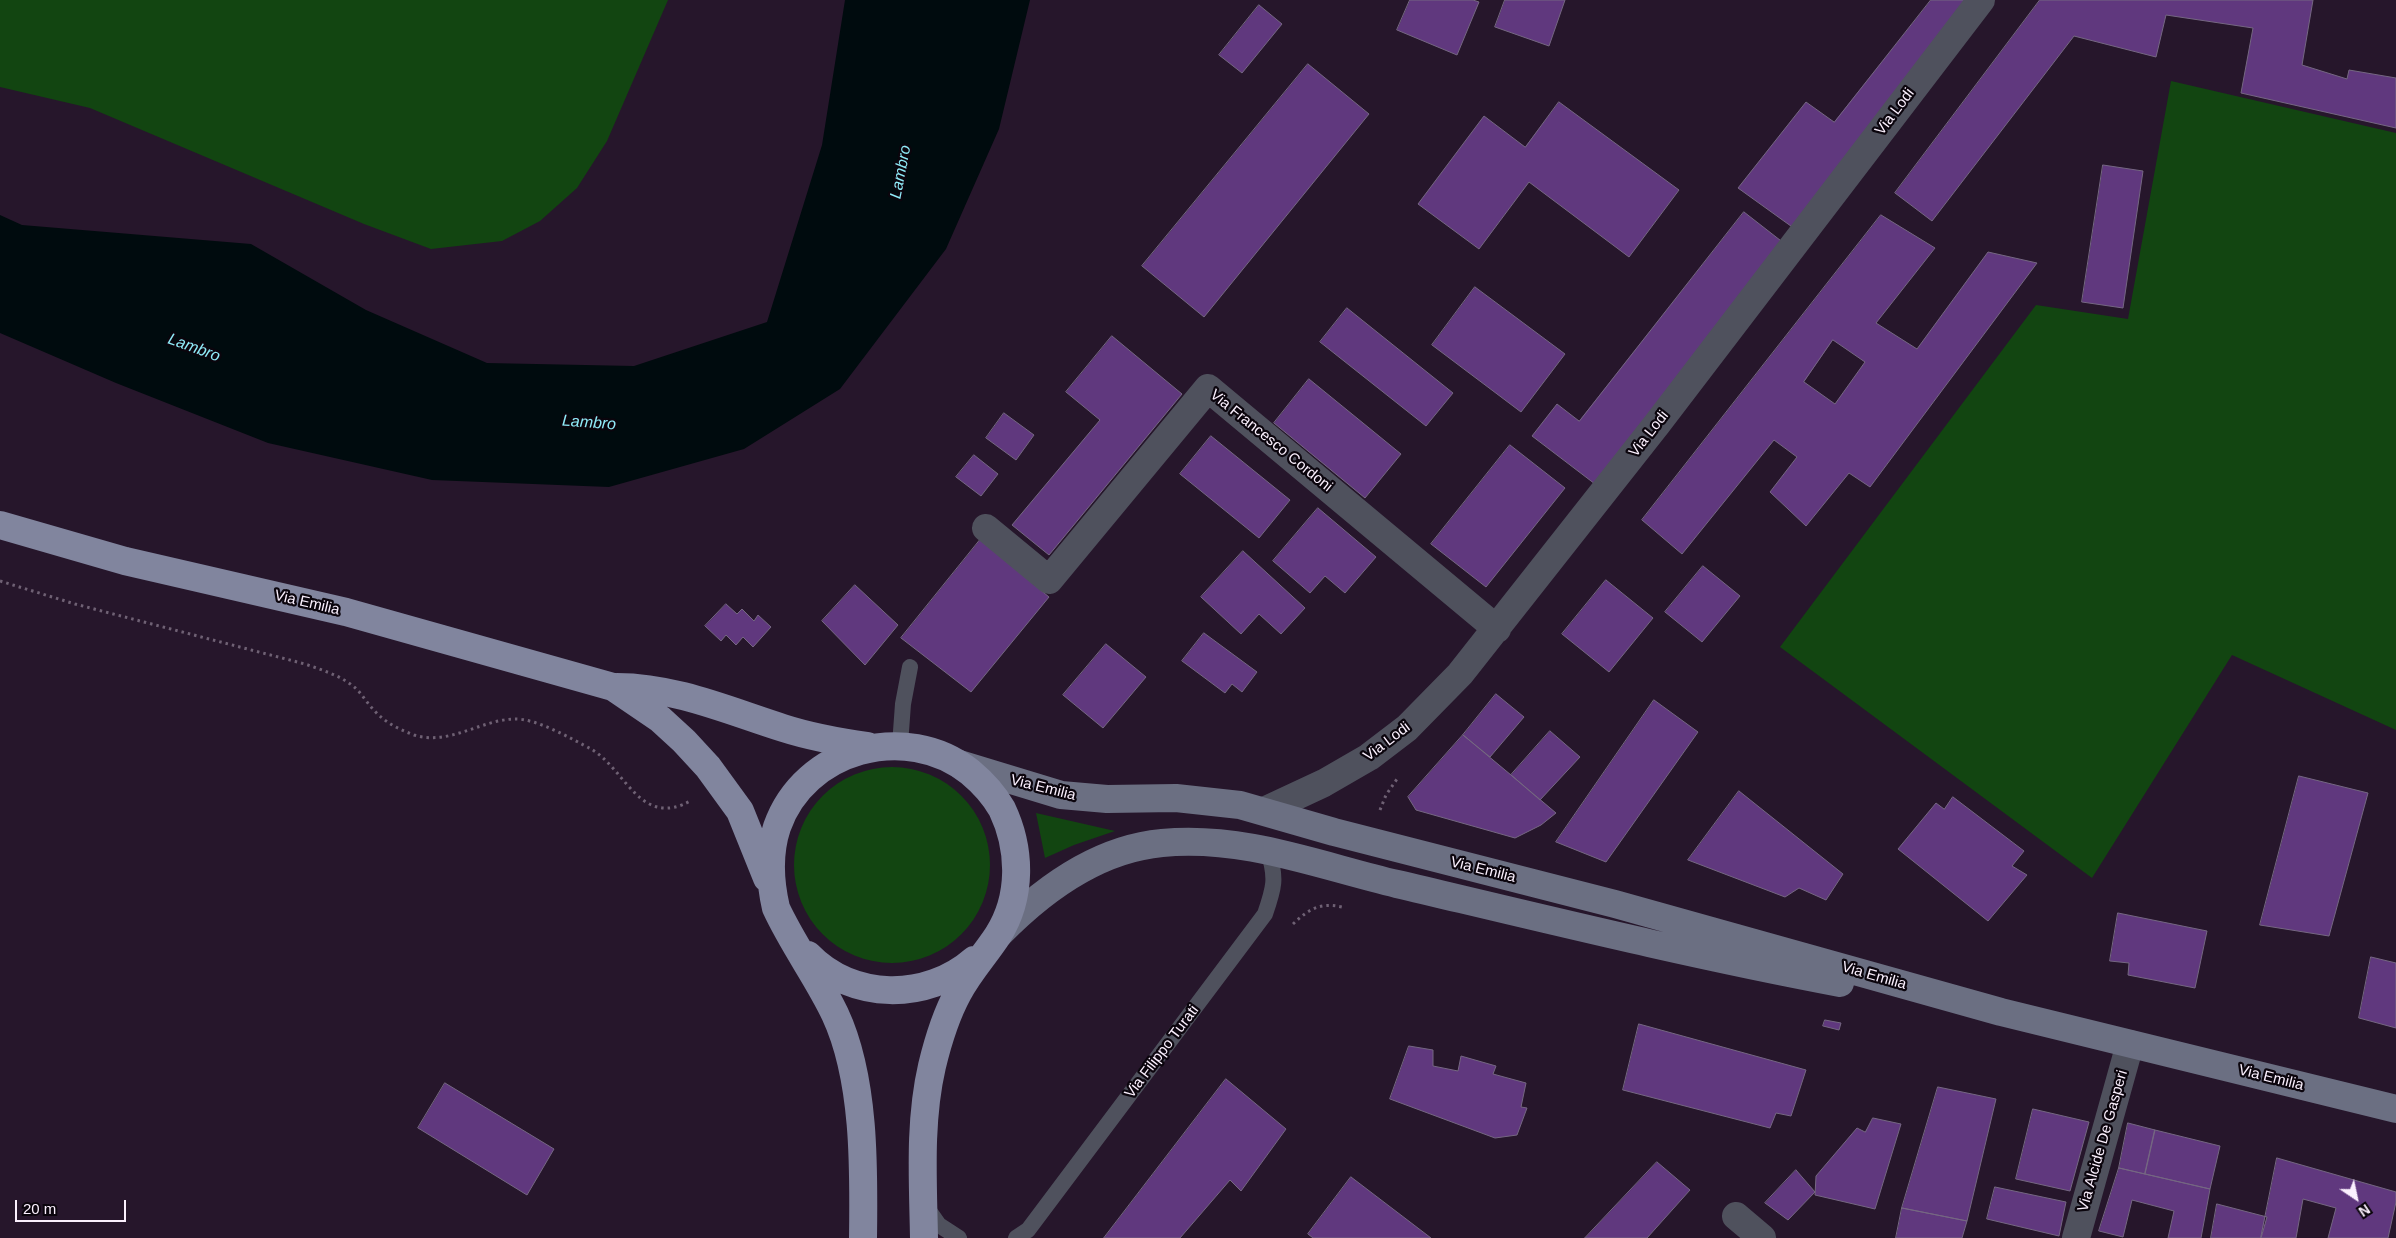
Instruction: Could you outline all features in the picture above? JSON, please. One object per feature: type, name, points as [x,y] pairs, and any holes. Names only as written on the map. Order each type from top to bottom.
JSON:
[{"type":"main road","name":"Via Emilia","points":[[0,524],[125,560],[346,612],[613,687],[634,687],[662,692],[720,706],[824,739],[872,747]]},
{"type":"main road","name":"Via Emilia","points":[[613,687],[647,709],[698,754],[719,781],[747,825],[772,891]]},
{"type":"main road","points":[[863,1238],[859,1114],[853,1062],[836,1015],[776,908],[772,891],[770,859],[777,827],[792,798],[814,774],[841,757],[872,747],[900,745],[928,750],[959,764],[982,783],[1001,807],[1012,834],[1016,864],[1014,894],[993,941],[959,992],[948,1014],[932,1066],[925,1110],[924,1238]]},
{"type":"main road","points":[[793,940],[819,966],[852,985],[888,991],[926,987],[960,972],[993,941]]},
{"type":"street","name":"Via Lodi","points":[[1264,811],[1339,775],[1394,739],[1448,688],[1497,629],[1981,0]]},
{"type":"street","name":"Via Francesco Cordoni","points":[[986,528],[1049,580],[1208,388],[1497,629]]},
{"type":"street","name":"Via Emilia","points":[[959,764],[1061,795],[1107,799],[1199,799],[1264,811],[1334,832],[1616,904],[2001,1012],[2396,1109]]},
{"type":"street","name":"Via Emilia","points":[[993,941],[1035,898],[1052,886],[1100,860],[1131,849],[1161,843],[1237,844],[1652,944],[1794,975],[2001,1012]]},
{"type":"street","name":"Via Alcide De Gasperi","points":[[2076,1238],[2130,1044]]},
{"type":"street","points":[[1736,1216],[1762,1238]]},
{"type":"lane","points":[[900,745],[903,704],[910,667]]},
{"type":"lane","name":"Via Filippo Turati","points":[[1016,1238],[1028,1230],[1265,914],[1272,895],[1275,872],[1268,851]]},
{"type":"lane","points":[[923,1203],[939,1225],[958,1238]]},
{"type":"path","points":[[0,581],[75,604],[305,664],[334,674],[354,687],[391,726],[416,736],[441,737],[496,721],[516,718],[540,724],[594,750],[634,794],[649,805],[669,807],[686,804],[719,781]]},
{"type":"green space","points":[[0,0],[668,0],[607,141],[577,188],[540,221],[502,241],[431,249],[364,224],[90,108],[0,87]]},
{"type":"green space","points":[[2171,81],[2396,133],[2396,730],[2232,655],[2092,878],[1780,647],[2036,305],[2128,319]]},
{"type":"green space","points":[[892,767],[911,769],[929,775],[946,784],[961,796],[973,811],[982,828],[988,846],[990,865],[988,884],[982,902],[973,919],[961,934],[946,946],[929,955],[911,961],[892,963],[873,961],[855,955],[838,946],[823,934],[811,919],[802,902],[796,884],[794,865],[796,846],[802,828],[811,811],[823,796],[838,784],[855,775],[873,769]]},
{"type":"green space","points":[[1036,813],[1115,831],[1074,845],[1045,858]]},
{"type":"water","name":"Lambro","points":[[845,0],[1030,0],[999,129],[946,249],[840,389],[744,449],[609,487],[432,480],[268,443],[116,383],[0,333],[0,215],[22,225],[251,244],[366,310],[487,363],[634,366],[767,322],[822,145]]},
{"type":"building","points":[[1410,0],[1473,0],[1479,2],[1457,55],[1397,30]]},
{"type":"building","points":[[1505,0],[1565,0],[1549,46],[1495,27]]},
{"type":"building","points":[[1931,0],[1972,0],[1795,229],[1738,188],[1806,102],[1834,122]]},
{"type":"building","points":[[2040,0],[2313,0],[2302,65],[2347,79],[2349,70],[2396,78],[2396,128],[2241,93],[2253,28],[2166,15],[2156,57],[2074,36],[1932,221],[1895,193]]},
{"type":"building","points":[[1259,5],[1282,24],[1242,73],[1219,55]]},
{"type":"building","points":[[1308,64],[1369,114],[1204,317],[1142,266]]},
{"type":"building","points":[[1559,102],[1679,190],[1629,257],[1529,182],[1479,249],[1418,204],[1484,116],[1525,147]]},
{"type":"building","points":[[2103,165],[2143,171],[2123,308],[2082,302]]},
{"type":"building","points":[[1744,212],[1785,244],[1595,484],[1532,436],[1557,404],[1579,421]]},
{"type":"building","points":[[1881,215],[1935,248],[1876,323],[1917,349],[1988,252],[2037,263],[1870,487],[1849,473],[1806,526],[1770,492],[1797,457],[1774,440],[1682,554],[1642,520]],"holes":[[[1833,340],[1865,362],[1835,404],[1804,382]]]},
{"type":"building","points":[[1475,287],[1565,354],[1521,412],[1432,345]]},
{"type":"building","points":[[1347,308],[1453,393],[1426,426],[1320,342]]},
{"type":"building","points":[[1112,336],[1182,394],[1049,555],[1012,525],[1100,420],[1066,392]]},
{"type":"building","points":[[1309,379],[1401,454],[1365,498],[1274,423]]},
{"type":"building","points":[[1004,413],[1034,435],[1016,460],[986,438]]},
{"type":"building","points":[[1211,436],[1290,500],[1259,538],[1180,474]]},
{"type":"building","points":[[1510,445],[1565,488],[1486,587],[1431,544]]},
{"type":"building","points":[[974,455],[998,474],[981,496],[956,477]]},
{"type":"building","points":[[1318,508],[1376,557],[1345,593],[1325,576],[1310,593],[1273,561]]},
{"type":"building","points":[[980,540],[1049,597],[971,692],[901,638]]},
{"type":"building","points":[[1243,551],[1305,608],[1281,634],[1259,614],[1241,634],[1201,597]]},
{"type":"building","points":[[1703,566],[1740,596],[1702,642],[1665,612]]},
{"type":"building","points":[[1606,580],[1653,618],[1609,672],[1562,634]]},
{"type":"building","points":[[855,585],[898,625],[865,665],[822,621]]},
{"type":"building","points":[[726,604],[737,614],[742,609],[754,621],[758,615],[771,627],[753,647],[743,637],[736,645],[726,635],[721,641],[705,626]]},
{"type":"building","points":[[1204,633],[1257,672],[1242,692],[1232,684],[1225,693],[1182,661]]},
{"type":"building","points":[[1106,644],[1146,677],[1103,728],[1063,695]]},
{"type":"building","points":[[1496,694],[1524,717],[1490,757],[1463,735]]},
{"type":"building","points":[[1654,700],[1698,732],[1606,862],[1556,842]]},
{"type":"building","points":[[1550,731],[1580,757],[1540,800],[1511,775]]},
{"type":"building","points":[[1463,735],[1556,813],[1541,825],[1515,838],[1416,810],[1408,797]]},
{"type":"building","points":[[2299,776],[2368,793],[2329,936],[2260,925]]},
{"type":"building","points":[[1739,791],[1843,874],[1826,900],[1799,888],[1785,897],[1688,860]]},
{"type":"building","points":[[1953,797],[2024,851],[2012,866],[2027,875],[1988,921],[1898,849],[1936,803],[1944,809]]},
{"type":"building","points":[[2118,913],[2207,931],[2195,988],[2128,975],[2129,963],[2110,961]]},
{"type":"building","points":[[2371,957],[2396,963],[2396,1028],[2359,1018]]},
{"type":"building","points":[[1825,1020],[1841,1023],[1839,1030],[1823,1026]]},
{"type":"building","points":[[1639,1024],[1806,1070],[1791,1116],[1776,1113],[1770,1128],[1623,1090]]},
{"type":"building","points":[[1409,1046],[1433,1050],[1433,1066],[1458,1071],[1461,1056],[1496,1066],[1493,1074],[1526,1083],[1521,1107],[1527,1108],[1517,1135],[1495,1138],[1390,1099]]},
{"type":"building","points":[[1226,1079],[1286,1129],[1241,1191],[1230,1180],[1180,1238],[1104,1238]]},
{"type":"building","points":[[445,1083],[554,1149],[527,1195],[418,1128]]},
{"type":"building","points":[[1938,1087],[1996,1099],[1967,1221],[1902,1208]]},
{"type":"building","points":[[2033,1109],[2089,1122],[2070,1191],[2016,1179]]},
{"type":"building","points":[[1873,1118],[1901,1124],[1875,1209],[1815,1195],[1816,1176],[1857,1128],[1865,1132]]},
{"type":"building","points":[[2128,1123],[2155,1130],[2145,1174],[2119,1168]]},
{"type":"building","points":[[2155,1130],[2220,1146],[2210,1189],[2145,1174]]},
{"type":"building","points":[[2277,1158],[2396,1192],[2396,1202],[2388,1238],[2328,1238],[2336,1208],[2303,1199],[2296,1238],[2261,1238]]},
{"type":"building","points":[[1657,1162],[1690,1190],[1647,1238],[1585,1238]]},
{"type":"building","points":[[2119,1168],[2210,1189],[2201,1238],[2168,1238],[2174,1211],[2132,1200],[2123,1237],[2099,1231]]},
{"type":"building","points":[[1796,1170],[1815,1192],[1788,1220],[1765,1203]]},
{"type":"building","points":[[1351,1177],[1431,1238],[1313,1238],[1308,1234]]},
{"type":"building","points":[[1995,1187],[2066,1202],[2059,1236],[1987,1219]]},
{"type":"building","points":[[2217,1204],[2267,1217],[2261,1238],[2211,1238]]},
{"type":"building","points":[[1902,1208],[1967,1221],[1962,1238],[1896,1238]]}]
